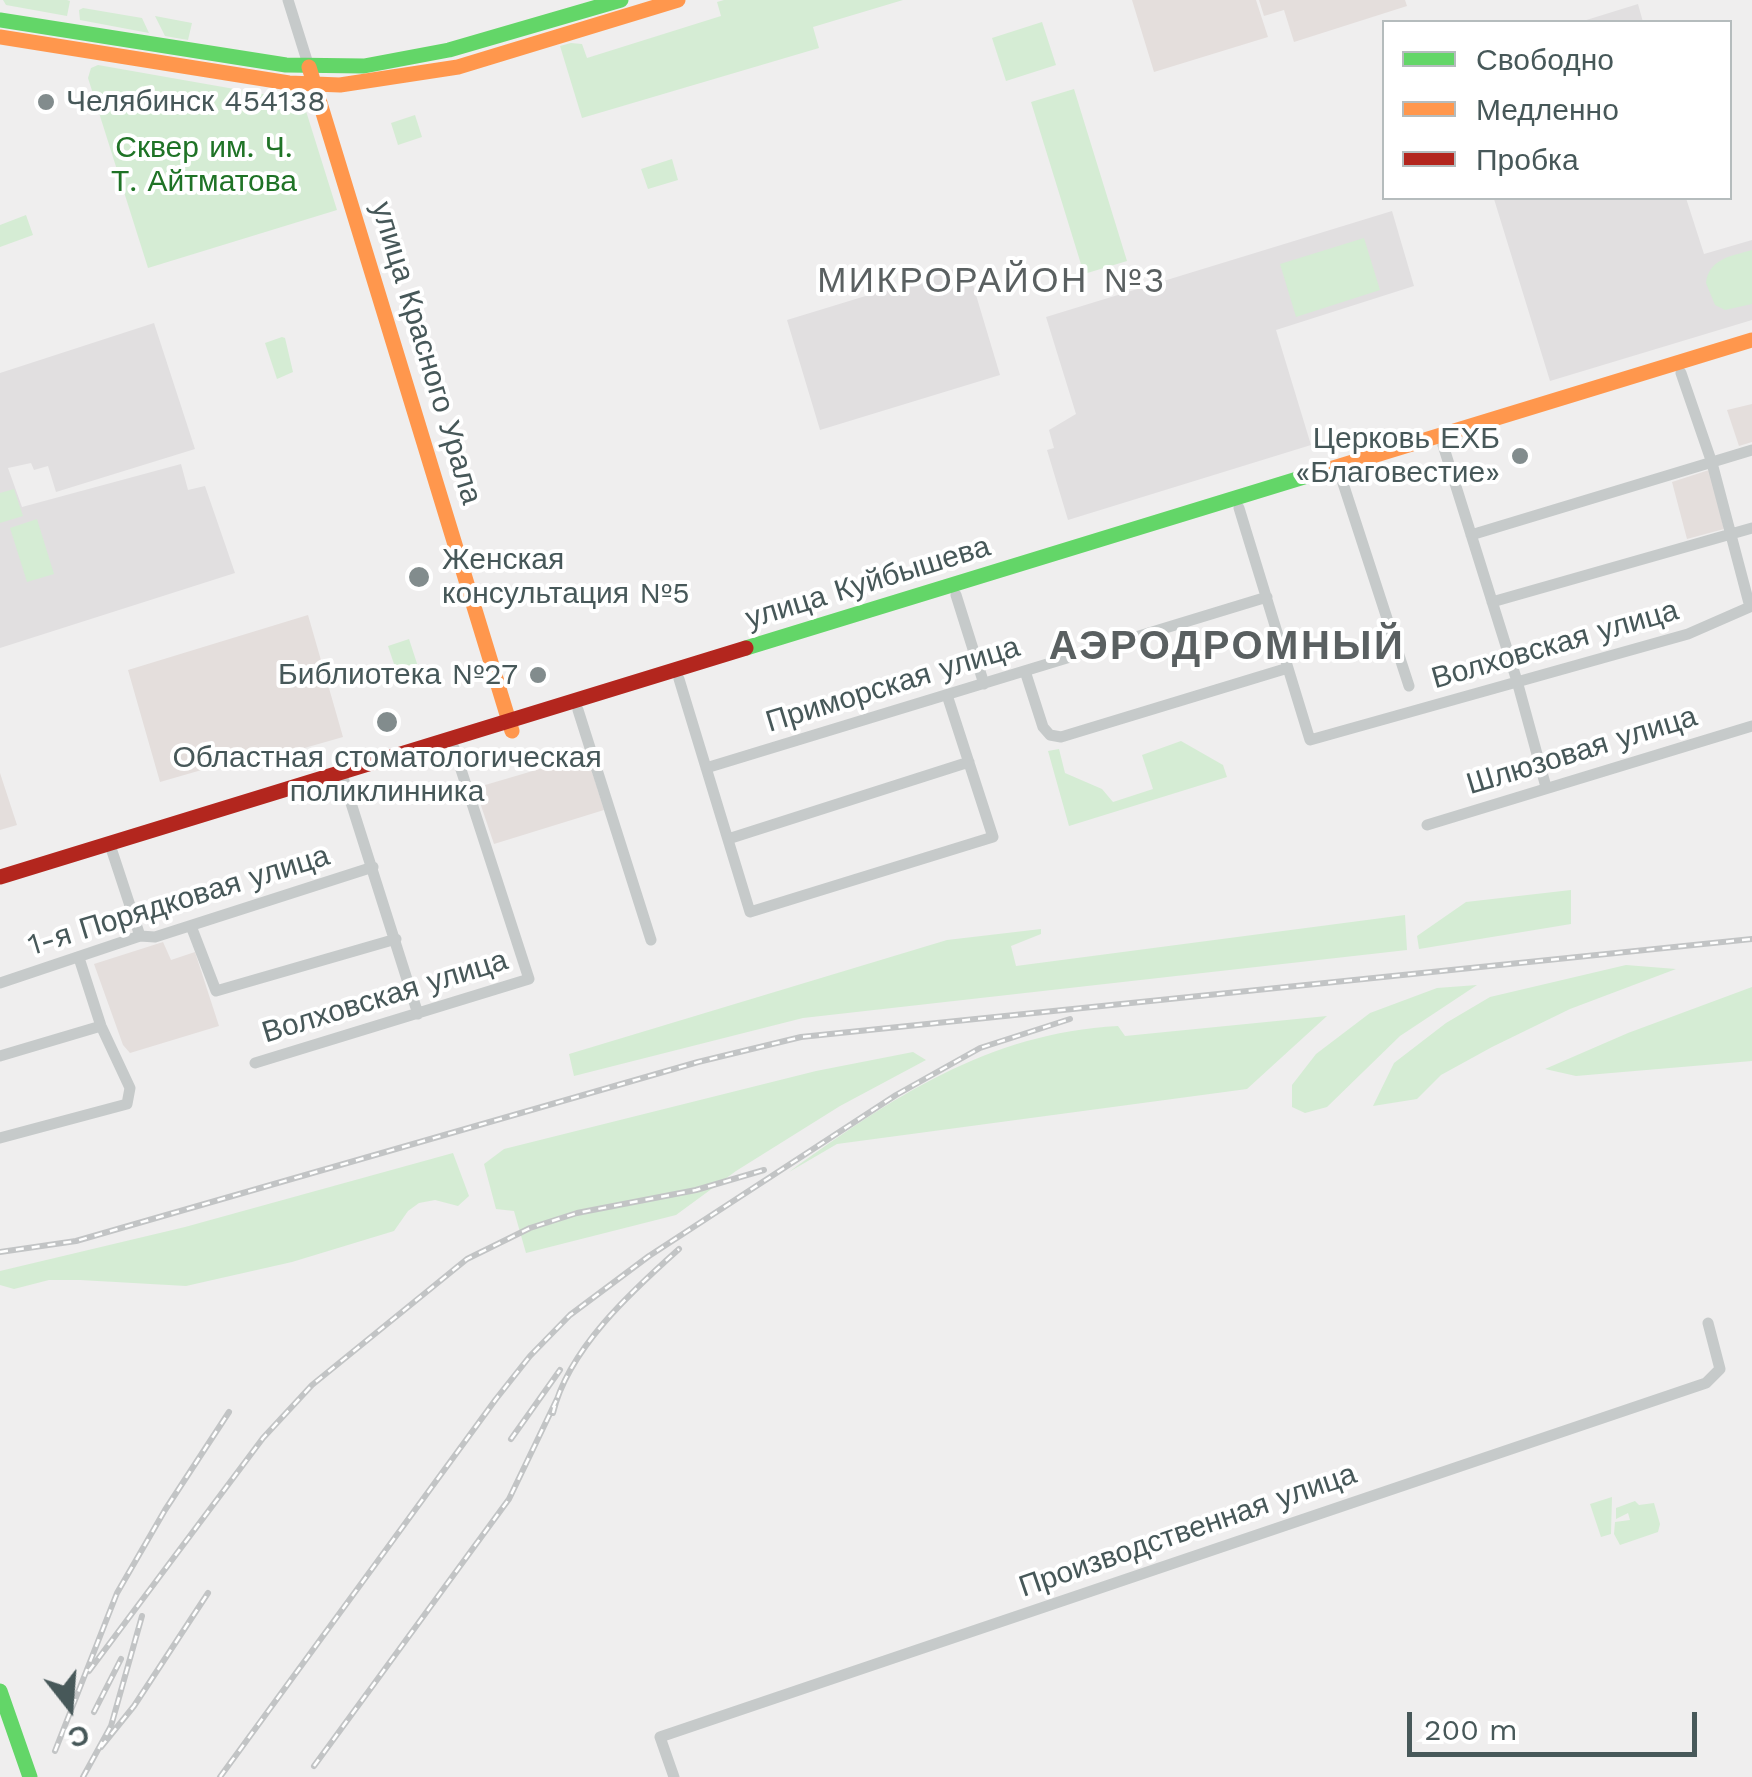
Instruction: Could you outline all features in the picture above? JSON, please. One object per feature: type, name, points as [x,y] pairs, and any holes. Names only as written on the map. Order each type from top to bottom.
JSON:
[{"type":"main road","points":[[0,36],[289,83],[499,37],[622,0]]},
{"type":"main road","points":[[0,20],[312,75],[373,82],[458,66],[678,0]]},
{"type":"main road","name":"улица Красного Урала","points":[[312,75],[511,727]]},
{"type":"main road","name":"улица Куйбышева","points":[[1680,368],[1752,340]]},
{"type":"main road","name":"улица Куйбышева","points":[[0,886],[111,848],[1680,368],[1752,351]]},
{"type":"main road","name":"улица Куйбышева","points":[[343,778],[578,710],[678,675]]},
{"type":"main road","name":"улица Куйбышева","points":[[0,877],[111,848]]},
{"type":"main road","points":[[0,1691],[30,1777]]},
{"type":"street","name":"улица Красного Урала","points":[[288,0],[312,75]]},
{"type":"street","points":[[1680,368],[1712,463],[1751,606]]},
{"type":"street","points":[[1442,441],[1546,787]]},
{"type":"street","points":[[1472,535],[1752,450]]},
{"type":"street","points":[[1340,472],[1409,686]]},
{"type":"street","points":[[1025,671],[1043,727],[1050,735],[1061,737],[1288,668],[1238,503]]},
{"type":"street","points":[[1492,602],[1752,528]]},
{"type":"street","points":[[954,590],[984,684]]},
{"type":"street","name":"Приморская улица","points":[[706,768],[1267,597]]},
{"type":"street","name":"Волховская улица","points":[[1288,668],[1310,740],[1688,634],[1751,606]]},
{"type":"street","points":[[678,675],[750,912],[992,838],[947,695]]},
{"type":"street","points":[[578,710],[652,940]]},
{"type":"street","name":"Шлюзовая улица","points":[[1428,825],[1752,726]]},
{"type":"street","name":"Волховская улица","points":[[255,1063],[529,979],[454,748]]},
{"type":"street","points":[[728,839],[969,762]]},
{"type":"street","points":[[343,778],[418,1014]]},
{"type":"street","points":[[111,848],[140,936]]},
{"type":"street","name":"1-я Порядковая улица","points":[[0,983],[373,866]]},
{"type":"street","points":[[191,926],[216,991],[396,939]]},
{"type":"street","points":[[0,1138],[126,1104],[130,1088],[101,1026],[79,958]]},
{"type":"street","points":[[0,1056],[101,1026]]},
{"type":"street","name":"Производственная улица","points":[[674,1777],[660,1737],[1706,1383],[1720,1369],[1708,1322]]},
{"type":"shaded area","points":[[1132,0],[1256,0],[1268,37],[1154,72]]},
{"type":"shaded area","points":[[1259,0],[1405,0],[1407,6],[1294,42],[1284,10],[1264,16]]},
{"type":"shaded area","points":[[1638,4],[1642,20],[1586,20]]},
{"type":"shaded area","points":[[1494,200],[1687,200],[1704,254],[1752,240],[1752,320],[1550,381]]},
{"type":"shaded area","points":[[1392,211],[1414,286],[1276,330],[1311,445],[1068,520],[1047,450],[1054,448],[1049,430],[1076,414],[1046,317]]},
{"type":"shaded area","points":[[967,265],[1000,375],[820,430],[787,320]]},
{"type":"shaded area","points":[[154,323],[195,449],[56,492],[48,466],[34,470],[31,463],[8,468],[22,507],[181,464],[188,490],[205,486],[235,573],[0,648],[0,373]]},
{"type":"shaded area","points":[[1752,404],[1752,442],[1739,446],[1727,410]]},
{"type":"shaded area","points":[[1709,470],[1724,529],[1687,539],[1672,482]]},
{"type":"shaded area","points":[[308,615],[343,737],[273,757],[271,750],[160,782],[128,670]]},
{"type":"shaded area","points":[[587,755],[604,810],[494,844],[475,788]]},
{"type":"shaded area","points":[[0,773],[17,825],[0,830]]},
{"type":"shaded area","points":[[163,942],[171,960],[195,952],[219,1026],[130,1053],[123,1045],[94,964]]},
{"type":"green space","points":[[3,0],[70,1],[67,16],[6,5]]},
{"type":"green space","points":[[903,0],[813,27],[819,48],[582,118],[560,46],[582,44],[587,58],[721,16],[717,2]]},
{"type":"green space","points":[[79,10],[142,18],[149,33],[80,20]]},
{"type":"green space","points":[[155,16],[192,23],[188,40],[165,36]]},
{"type":"green space","points":[[1042,22],[1056,65],[1006,81],[992,38]]},
{"type":"green space","name":"Сквер им. Ч. Т. Айтматова","points":[[98,65],[297,100],[306,111],[337,210],[148,268],[88,78],[91,68]]},
{"type":"green space","points":[[1074,89],[1127,261],[1084,274],[1031,102]]},
{"type":"green space","points":[[415,115],[422,137],[398,145],[391,123]]},
{"type":"green space","points":[[672,159],[678,180],[648,189],[641,169]]},
{"type":"green space","points":[[26,215],[33,235],[0,247],[0,225]]},
{"type":"green space","points":[[1364,238],[1380,290],[1296,317],[1280,264]]},
{"type":"green space","points":[[1752,250],[1752,304],[1725,310],[1715,305],[1706,283],[1712,268],[1723,259]]},
{"type":"green space","points":[[282,337],[293,372],[277,379],[265,343]]},
{"type":"green space","points":[[14,489],[23,516],[0,523],[0,493]]},
{"type":"green space","points":[[37,519],[54,574],[27,582],[10,528]]},
{"type":"green space","points":[[409,639],[423,682],[402,688],[388,646]]},
{"type":"green space","points":[[1181,741],[1223,765],[1227,777],[1069,826],[1048,751],[1059,749],[1065,773],[1102,789],[1113,802],[1153,789],[1142,755]]},
{"type":"green space","points":[[1571,890],[1571,924],[1419,949],[1417,936],[1466,902]]},
{"type":"green space","points":[[1405,915],[1407,950],[803,1018],[574,1076],[569,1054],[947,940],[1041,929],[1041,934],[1011,946],[1016,966]]},
{"type":"green space","points":[[1626,965],[1676,969],[1570,1009],[1492,1047],[1441,1075],[1417,1099],[1373,1106],[1394,1063],[1446,1023],[1490,997]]},
{"type":"green space","points":[[1477,985],[1400,1036],[1327,1107],[1305,1113],[1292,1107],[1292,1085],[1316,1054],[1370,1013],[1437,988]]},
{"type":"green space","points":[[1752,987],[1752,1061],[1576,1076],[1545,1069],[1628,1033]]},
{"type":"green space","points":[[1327,1016],[1247,1089],[837,1144],[789,1172],[904,1095],[943,1074],[1026,1041],[1118,1026],[1125,1036]]},
{"type":"green space","points":[[913,1052],[926,1060],[840,1106],[736,1171],[676,1215],[526,1253],[514,1211],[496,1209],[484,1164],[504,1149],[816,1071]]},
{"type":"green space","points":[[453,1153],[469,1196],[458,1206],[435,1200],[419,1203],[394,1231],[292,1262],[186,1286],[80,1280],[49,1280],[14,1289],[0,1285],[0,1271],[185,1227]]},
{"type":"green space","points":[[1612,1497],[1611,1534],[1601,1537],[1590,1504]]},
{"type":"green space","points":[[1635,1501],[1639,1505],[1654,1503],[1660,1524],[1658,1532],[1620,1545],[1614,1534],[1615,1522],[1630,1520],[1628,1513],[1616,1519],[1616,1508]]},
{"type":"railway","points":[[0,1252],[76,1241],[698,1062],[801,1037],[1752,939]]},
{"type":"railway","points":[[220,1777],[496,1399],[570,1315],[649,1256],[896,1095],[980,1048],[1070,1019]]},
{"type":"railway","points":[[89,1671],[263,1438],[312,1385],[467,1259],[530,1228],[577,1213],[696,1190],[764,1170]]},
{"type":"railway","points":[[553,1413],[572,1366],[587,1344],[622,1302],[679,1249]]},
{"type":"railway","points":[[511,1439],[560,1370]]},
{"type":"railway","points":[[314,1766],[509,1499],[557,1399]]},
{"type":"railway","points":[[55,1751],[117,1593],[229,1412]]},
{"type":"railway","points":[[101,1747],[134,1706],[208,1593]]},
{"type":"railway","points":[[83,1777],[111,1726],[142,1616]]},
{"type":"railway","points":[[94,1712],[121,1659]]},
{"type":"traffic: fast","points":[[0,20],[286,65],[364,66],[449,50],[621,0]]},
{"type":"traffic: fast","points":[[746,648],[1330,469]]},
{"type":"traffic: fast","points":[[0,1691],[30,1777]]},
{"type":"traffic: slow","points":[[0,37],[289,83],[340,85],[458,67],[678,0]]},
{"type":"traffic: slow","points":[[309,67],[512,731]]},
{"type":"traffic: slow","points":[[1330,469],[1752,340]]},
{"type":"traffic: jam","points":[[0,877],[746,648]]},
{"type":"place","name":"Челябинск 454138","points":[[46,102]]},
{"type":"place","name":"Церковь ЕХБ «Благовестие»","points":[[1520,456]]},
{"type":"place","name":"Женская консультация №5","points":[[419,577]]},
{"type":"place","name":"Библиотека №27","points":[[538,675]]},
{"type":"place","name":"Областная стоматологическая поликлинника","points":[[387,722]]},
{"type":"district","name":"МИКРОРАЙОН №3","points":[[992,282]]},
{"type":"district","name":"АЭРОДРОМНЫЙ","points":[[1227,647]]}]
